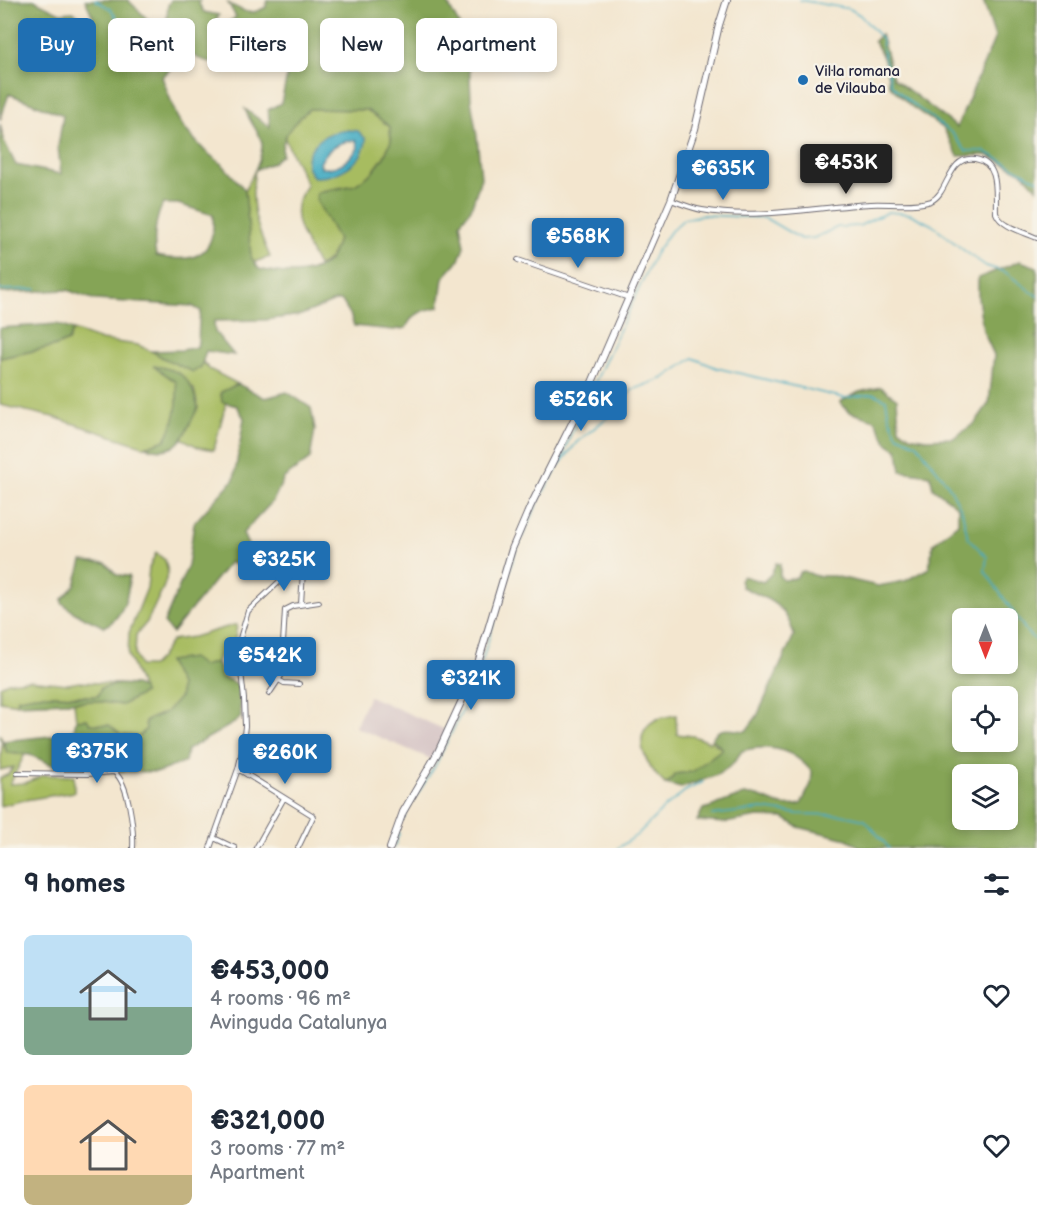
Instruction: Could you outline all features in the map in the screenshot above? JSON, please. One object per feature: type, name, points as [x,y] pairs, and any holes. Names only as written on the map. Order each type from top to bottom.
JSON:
[{"type":"street","points":[[390,848],[403,812],[438,752],[469,685],[478,663],[512,549],[530,507],[586,396],[671,200],[694,129],[727,0]]},
{"type":"street","points":[[671,200],[707,211],[752,214],[871,204],[927,202],[938,196],[949,176],[963,161],[975,159],[987,165],[993,174],[998,219],[1037,238]]},
{"type":"street","points":[[518,260],[630,298]]},
{"type":"street","points":[[210,848],[238,769],[244,726],[238,653],[248,610],[275,584],[320,563]]},
{"type":"street","points":[[301,604],[303,571]]},
{"type":"street","points":[[269,694],[281,676],[285,610],[301,604],[319,602]]},
{"type":"street","points":[[241,670],[260,669],[284,683],[299,684]]},
{"type":"street","points":[[238,769],[314,817],[298,848]]},
{"type":"street","points":[[17,773],[114,772],[124,784],[133,848]]},
{"type":"street","points":[[256,848],[284,798]]},
{"type":"street","points":[[214,838],[234,848]]},
{"type":"shaded area","points":[[369,696],[446,730],[431,759],[355,727]]},
{"type":"green space","points":[[0,0],[34,0],[60,13],[73,12],[84,18],[18,18],[18,72],[96,72],[96,18],[94,18],[85,0],[128,0],[146,18],[108,18],[108,72],[167,72],[162,77],[177,117],[184,128],[205,151],[223,165],[245,190],[251,257],[259,269],[301,273],[328,262],[338,239],[317,201],[317,193],[355,185],[372,173],[384,157],[391,141],[390,127],[367,110],[309,109],[286,135],[282,155],[272,163],[255,170],[260,158],[262,143],[245,109],[270,127],[268,110],[281,103],[287,76],[284,72],[308,72],[308,18],[234,18],[228,3],[243,10],[255,12],[266,7],[267,0],[446,0],[456,18],[416,18],[416,72],[470,72],[481,178],[471,209],[460,223],[464,246],[459,260],[443,278],[439,307],[419,313],[406,328],[393,330],[354,326],[342,301],[335,301],[301,315],[265,320],[214,321],[215,332],[234,355],[206,351],[201,367],[193,372],[152,351],[197,347],[201,311],[192,306],[95,300],[67,290],[0,293],[0,124],[4,141],[16,165],[61,174],[58,147],[63,115],[9,94],[0,120]],"holes":[[[163,204],[178,204],[213,215],[213,229],[206,249],[199,254],[181,259],[156,256],[155,230]]]},
{"type":"green space","points":[[171,0],[200,0],[199,4],[204,12],[219,15],[217,18],[207,18],[207,61],[195,56],[195,18],[167,18]]},
{"type":"green space","points":[[983,0],[1037,0],[1037,189],[1023,173],[987,155],[958,156],[943,128],[912,107],[889,85],[884,62],[874,41],[881,34],[893,78],[957,127],[995,37]]},
{"type":"green space","points":[[309,109],[367,110],[390,127],[391,141],[384,157],[372,173],[355,185],[321,191],[317,201],[338,239],[329,259],[318,266],[302,235],[297,218],[298,202],[307,185],[284,137],[292,125]],"holes":[[[356,140],[358,148],[343,163],[322,168],[320,163],[334,146]]]},
{"type":"green space","points":[[255,170],[253,204],[261,235],[270,257],[254,262],[251,257],[245,190]]},
{"type":"green space","points":[[1020,261],[1037,267],[1037,848],[862,848],[847,839],[798,827],[784,818],[758,817],[725,823],[697,821],[703,809],[745,795],[752,795],[777,804],[792,806],[801,804],[811,784],[812,772],[797,758],[781,750],[762,748],[742,751],[732,765],[717,775],[681,788],[665,784],[675,774],[692,772],[722,749],[712,738],[718,731],[727,729],[746,731],[757,716],[794,635],[781,609],[768,599],[742,587],[740,580],[743,576],[763,582],[771,574],[776,563],[780,564],[780,577],[784,580],[796,578],[800,572],[804,571],[816,576],[834,576],[878,586],[905,581],[929,568],[933,544],[958,523],[958,507],[933,488],[930,475],[901,471],[898,450],[887,443],[875,420],[849,412],[840,402],[859,392],[881,387],[897,399],[899,428],[910,436],[926,439],[953,438],[975,423],[989,403],[994,355],[983,331],[978,298],[978,278]]},
{"type":"green space","points":[[57,324],[73,330],[68,341],[56,346],[0,358],[0,328]]},
{"type":"green space","points":[[73,330],[101,340],[138,345],[193,371],[201,367],[203,362],[209,369],[238,384],[221,393],[222,402],[226,403],[214,450],[198,447],[181,438],[198,408],[194,389],[154,366],[176,382],[177,405],[175,419],[165,440],[145,447],[53,417],[0,405],[0,358],[57,346],[68,341]]},
{"type":"green space","points":[[153,366],[163,367],[184,377],[193,390],[198,408],[179,442],[174,447],[157,450],[145,447],[165,440],[174,419],[177,398],[176,382]]},
{"type":"green space","points":[[238,384],[265,398],[287,392],[311,408],[315,429],[310,459],[284,478],[273,501],[243,533],[254,554],[274,566],[271,574],[258,571],[249,574],[230,562],[172,633],[164,623],[188,565],[194,523],[234,479],[244,418],[237,406],[222,402],[221,392]]},
{"type":"green space","points":[[156,553],[165,560],[168,572],[147,622],[136,635],[135,655],[140,666],[152,666],[172,640],[237,625],[234,646],[223,647],[217,662],[203,666],[180,660],[168,661],[180,685],[180,697],[166,713],[145,721],[146,729],[140,736],[121,735],[109,725],[90,724],[87,719],[76,720],[74,702],[95,701],[122,705],[144,693],[128,655],[129,633],[147,588],[149,568]]},
{"type":"green space","points":[[82,561],[106,563],[117,575],[129,576],[124,606],[116,618],[104,627],[75,613],[62,603],[62,599],[75,585]]},
{"type":"green space","points":[[192,658],[203,666],[217,662],[222,677],[238,684],[241,717],[187,750],[185,762],[159,772],[103,771],[75,763],[55,766],[30,755],[7,753],[3,741],[69,734],[74,729],[76,720],[87,719],[90,724],[109,725],[121,735],[140,736],[146,729],[145,721],[166,712],[180,697],[180,685],[168,661]]},
{"type":"green space","points":[[29,680],[68,684],[79,682],[119,684],[101,688],[98,696],[40,695],[18,698],[18,704],[0,701],[0,686],[8,682]]},
{"type":"green space","points":[[119,684],[135,685],[143,688],[144,693],[122,705],[95,701],[18,704],[17,700],[35,695],[98,696],[101,688]]},
{"type":"green space","points":[[676,715],[677,734],[693,736],[710,742],[712,738],[714,743],[722,749],[692,772],[675,774],[665,784],[652,769],[643,752],[643,734],[648,726],[657,719]]},
{"type":"green space","points":[[0,734],[7,753],[25,754],[10,784],[25,783],[44,775],[74,776],[74,792],[0,806],[0,778],[9,774],[14,767],[0,770],[2,744]]},
{"type":"water","points":[[349,130],[358,131],[366,139],[361,155],[340,172],[314,177],[307,166],[311,149],[327,135]],"holes":[[[356,140],[358,148],[342,163],[321,168],[320,163],[334,146]]]},
{"type":"waterway","points":[[95,0],[111,9],[116,18]]},
{"type":"waterway","points":[[800,0],[850,9],[860,15],[882,39],[891,84],[910,102],[952,133],[966,151],[984,151],[1037,180]]},
{"type":"waterway","points":[[560,463],[570,436],[655,254],[671,231],[684,219],[704,215],[765,218],[801,239],[814,238],[838,227],[859,226],[888,212],[910,214],[932,225],[986,266],[1005,272],[1037,296]]},
{"type":"waterway","points":[[0,290],[36,289]]},
{"type":"waterway","points":[[413,801],[435,766],[468,699],[478,674],[515,553],[541,496],[560,464],[577,442],[614,412],[632,390],[664,378],[693,358],[717,368],[844,398],[874,394],[886,400],[889,417],[897,435],[917,444],[949,486],[962,511],[968,538],[987,557],[985,571],[1029,635],[1037,641]]},
{"type":"waterway","points":[[618,848],[637,835],[685,791],[703,782]]},
{"type":"waterway","points":[[403,820],[410,805]]},
{"type":"waterway","points":[[712,815],[762,809],[798,814],[842,815],[865,820],[889,848]]},
{"type":"waterway","points":[[394,848],[399,833]]},
{"type":"place","name":"Vil·la romana de Vilauba","points":[[803,80]]}]
